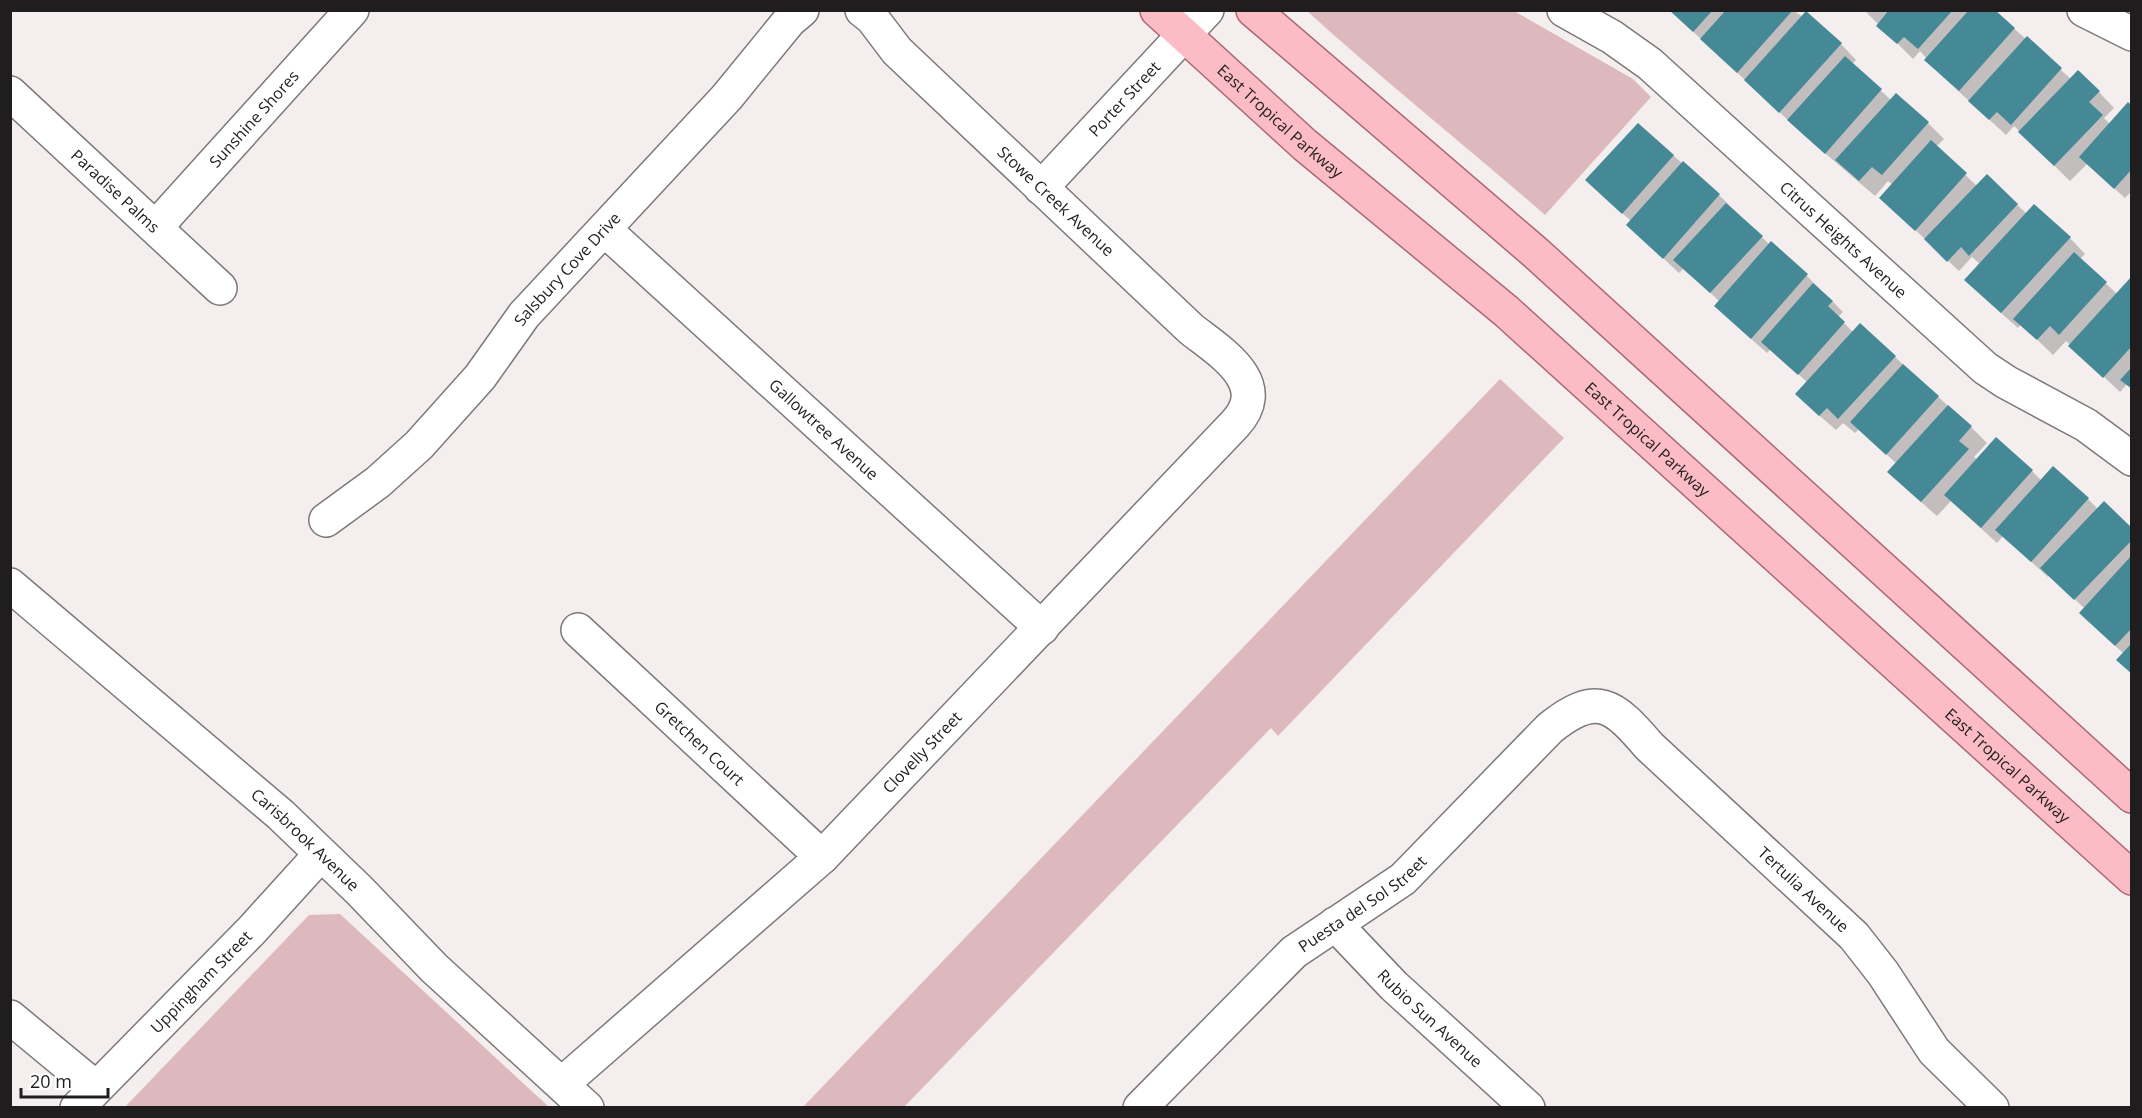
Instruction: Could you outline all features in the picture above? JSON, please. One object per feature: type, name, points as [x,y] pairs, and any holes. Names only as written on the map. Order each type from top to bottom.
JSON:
[{"type":"main road","name":"East Tropical Parkway","points":[[1157,10],[1344,179],[1506,311],[2132,878]]},
{"type":"main road","points":[[1252,10],[1536,253],[2132,796]]},
{"type":"street","name":"Sunshine Shores","points":[[156,227],[352,10]]},
{"type":"street","name":"Salsbury Cove Drive","points":[[326,520],[378,482],[419,445],[480,376],[524,315],[727,97],[789,21],[802,10]]},
{"type":"street","name":"Stowe Creek Avenue","points":[[862,10],[872,18],[897,51],[1041,188],[1191,329],[1241,370],[1247,390]]},
{"type":"street","name":"Porter Street","points":[[1041,188],[1207,10]]},
{"type":"street","name":"Citrus Heights Avenue","points":[[1564,10],[1593,26],[1650,64],[1984,368],[2086,425],[2132,459]]},
{"type":"street","points":[[2084,10],[2132,34]]},
{"type":"street","name":"Paradise Palms","points":[[10,93],[220,288]]},
{"type":"street","name":"Gallowtree Avenue","points":[[605,230],[1042,628]]},
{"type":"street","name":"Clovelly Street","points":[[562,1084],[822,857],[1242,416],[1247,390]]},
{"type":"street","name":"Carisbrook Avenue","points":[[10,585],[222,763],[321,854],[434,968],[587,1107]]},
{"type":"street","name":"Gretchen Court","points":[[578,630],[822,857]]},
{"type":"street","name":"Tertulia Avenue","points":[[1587,707],[1601,706],[1619,712],[1649,746],[1854,936],[1883,973],[1934,1051],[1992,1107]]},
{"type":"street","name":"Puesta del Sol Street","points":[[1140,1107],[1294,952],[1403,879],[1550,728],[1566,715],[1587,707]]},
{"type":"street","name":"Uppingham Street","points":[[87,1098],[252,930],[321,854]]},
{"type":"street","name":"Rubio Sun Avenue","points":[[1335,924],[1394,986],[1528,1107]]},
{"type":"street","points":[[10,1017],[87,1098]]},
{"type":"shaded area","points":[[1307,11],[1514,11],[1633,79],[1651,97],[1545,215]]},
{"type":"shaded area","points":[[1500,379],[1564,438],[1278,736],[1271,728],[904,1107],[803,1107]]},
{"type":"shaded area","points":[[340,914],[549,1107],[125,1107],[309,915]]},
{"type":"building","points":[[1669,10],[1713,10],[1693,32]]},
{"type":"building","points":[[1726,10],[1793,10],[1737,73],[1700,39]]},
{"type":"building","points":[[1889,10],[1953,10],[1918,49],[1904,37],[1897,44],[1876,26]]},
{"type":"building","points":[[1969,10],[1995,10],[2015,28],[1959,91],[1924,60]]},
{"type":"building","points":[[1806,11],[1842,43],[1779,113],[1744,80]]},
{"type":"building","points":[[2027,36],[2062,68],[2011,125],[1997,112],[1989,120],[1968,101]]},
{"type":"building","points":[[1845,56],[1882,89],[1825,154],[1787,120]]},
{"type":"building","points":[[2078,70],[2100,91],[2089,102],[2103,115],[2054,166],[2018,132]]},
{"type":"building","points":[[1896,93],[1929,122],[1882,175],[1872,167],[1859,181],[1835,160]]},
{"type":"building","points":[[2128,102],[2132,106],[2132,169],[2114,189],[2079,157]]},
{"type":"building","points":[[1638,123],[1674,155],[1622,214],[1585,180]]},
{"type":"building","points":[[1931,140],[1967,173],[1915,231],[1879,198]]},
{"type":"building","points":[[1683,161],[1720,194],[1663,259],[1626,225]]},
{"type":"building","points":[[1987,174],[2018,204],[1969,256],[1961,247],[1947,262],[1924,239]]},
{"type":"building","points":[[1726,203],[1763,236],[1710,293],[1673,260]]},
{"type":"building","points":[[2034,204],[2071,237],[2001,313],[1964,280]]},
{"type":"building","points":[[1771,241],[1808,274],[1751,339],[1714,306]]},
{"type":"building","points":[[2074,252],[2107,282],[2059,335],[2050,326],[2037,340],[2013,319]]},
{"type":"building","points":[[2132,276],[2132,346],[2103,378],[2068,346]]},
{"type":"building","points":[[1813,283],[1833,301],[1828,306],[1845,322],[1798,375],[1761,342]]},
{"type":"building","points":[[1860,323],[1896,356],[1838,419],[1827,408],[1819,416],[1795,394]]},
{"type":"building","points":[[1903,364],[1939,396],[1886,455],[1850,422]]},
{"type":"building","points":[[2132,367],[2132,389],[2120,380]]},
{"type":"building","points":[[1948,405],[1972,426],[1959,441],[1969,449],[1921,502],[1887,472]]},
{"type":"building","points":[[1996,437],[2033,470],[1981,528],[1944,495]]},
{"type":"building","points":[[2053,466],[2089,498],[2031,562],[1995,530]]},
{"type":"building","points":[[2104,501],[2132,528],[2132,540],[2074,600],[2040,568]]},
{"type":"building","points":[[2132,555],[2132,628],[2115,646],[2079,613]]},
{"type":"building","points":[[2132,643],[2132,674],[2116,660]]}]
